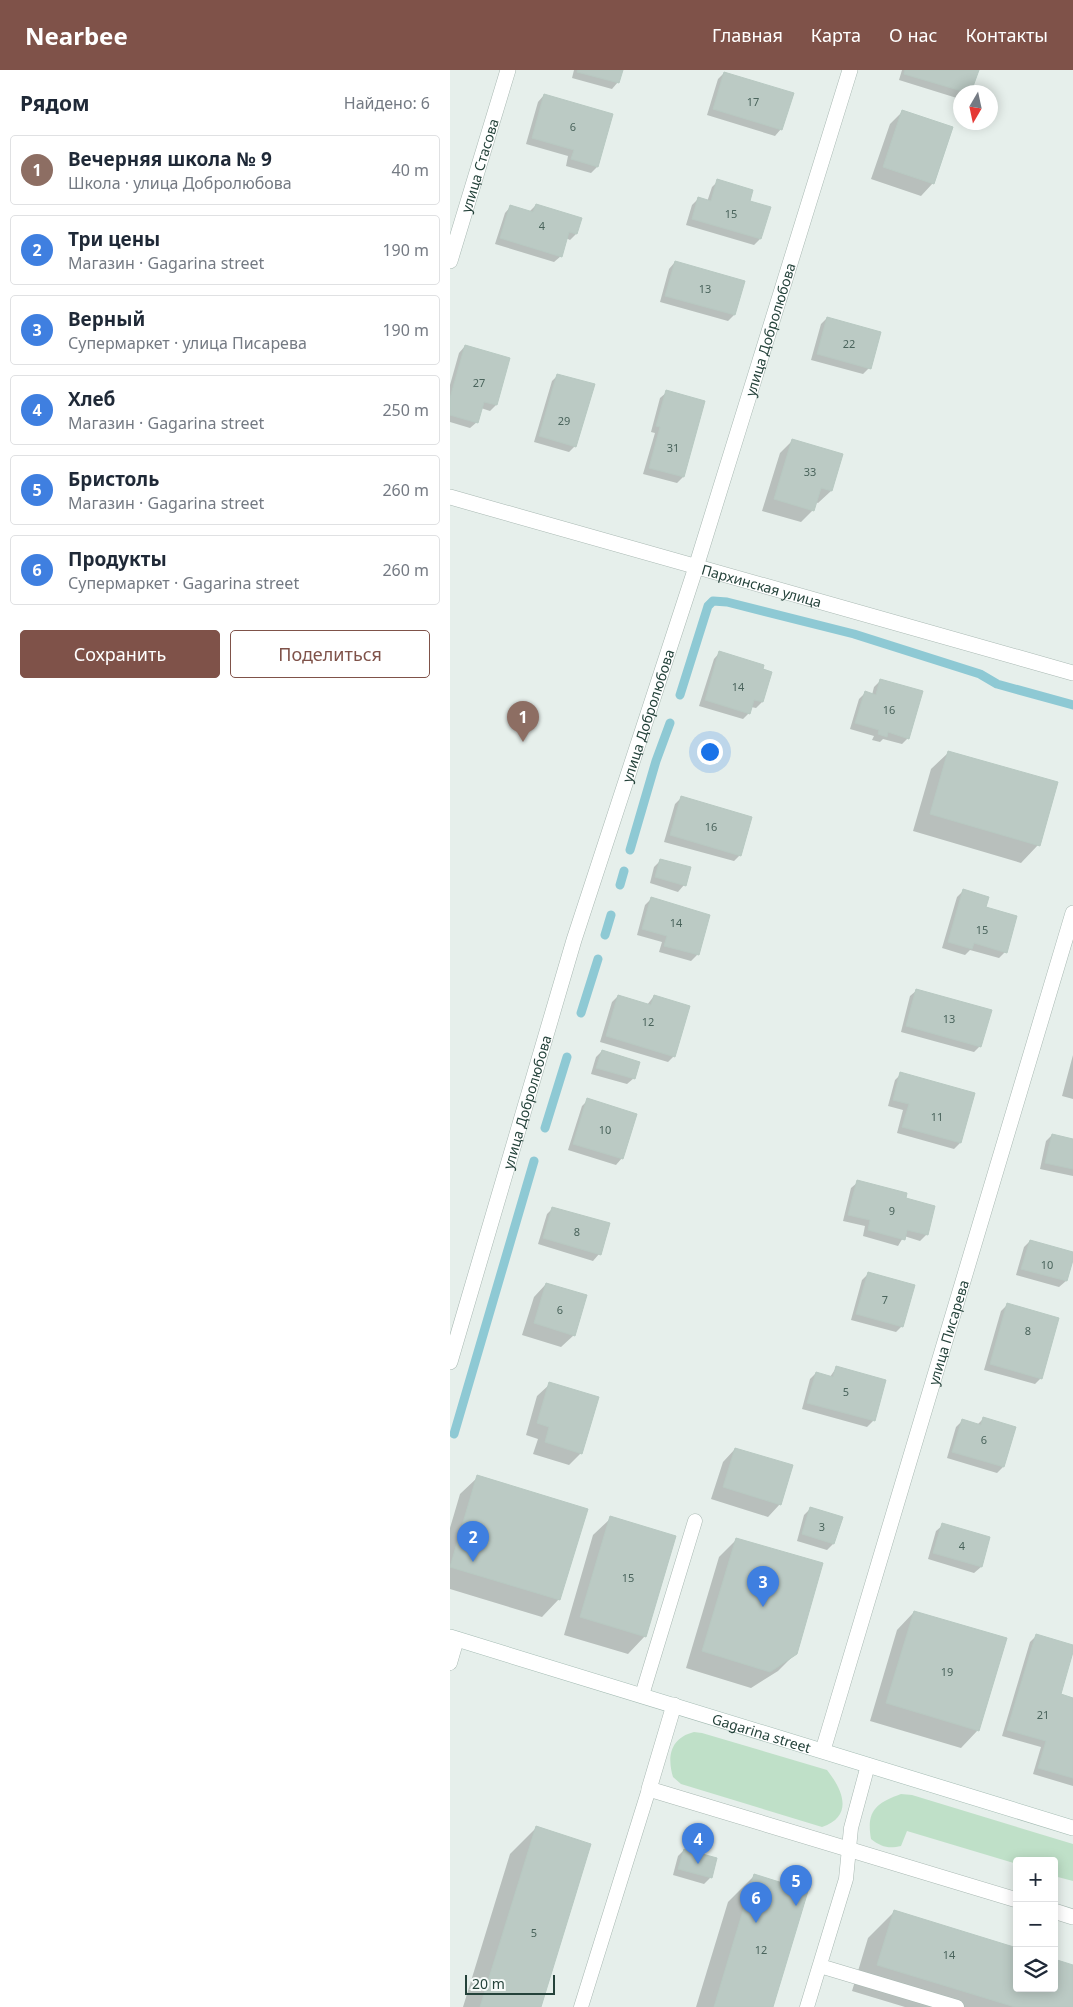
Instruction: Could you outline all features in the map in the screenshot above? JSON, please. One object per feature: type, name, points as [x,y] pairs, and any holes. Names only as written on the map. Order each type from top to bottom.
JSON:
[{"type":"street","name":"улица Стасова","points":[[450,261],[508,70]]},
{"type":"street","name":"улица Добролюбова","points":[[450,1362],[574,940],[696,567],[850,70]]},
{"type":"street","name":"Пархинская улица","points":[[450,497],[1073,673]]},
{"type":"street","name":"улица Писарева","points":[[823,1750],[1073,913]]},
{"type":"street","name":"Gagarina street","points":[[453,1638],[1073,1828]]},
{"type":"street","points":[[674,1706],[648,1790],[1013,1899]]},
{"type":"street","points":[[1058,1913],[1073,1917]]},
{"type":"lane","points":[[642,1695],[695,1521]]},
{"type":"lane","points":[[450,1663],[453,1638]]},
{"type":"lane","points":[[807,2007],[846,1878],[851,1828],[868,1764]]},
{"type":"lane","points":[[581,2007],[648,1790]]},
{"type":"lane","points":[[820,1966],[957,2007]]},
{"type":"green space","points":[[694,1732],[827,1770],[841,1794],[842,1809],[839,1816],[822,1827],[681,1784],[673,1777],[671,1770],[672,1749],[680,1739]]},
{"type":"green space","points":[[901,1794],[912,1795],[1073,1844],[1073,1881],[1058,1877],[1058,1857],[1013,1857],[1013,1863],[907,1831],[901,1846],[885,1847],[871,1839],[870,1821],[875,1809],[885,1801]]},
{"type":"building","points":[[578,70],[623,70],[619,83],[577,72]]},
{"type":"building","points":[[905,70],[979,70],[974,85],[953,85],[953,88],[904,74]]},
{"type":"building","points":[[724,72],[794,93],[782,130],[713,109]]},
{"type":"building","points":[[544,94],[613,114],[598,167],[571,159],[574,150],[532,138]]},
{"type":"building","points":[[902,110],[953,127],[934,184],[883,167]]},
{"type":"building","points":[[717,179],[753,190],[750,201],[771,207],[761,239],[692,219],[698,197],[711,201]]},
{"type":"building","points":[[536,204],[582,218],[577,234],[569,232],[562,257],[500,238],[510,205],[533,212]]},
{"type":"building","points":[[675,261],[745,281],[735,315],[665,296]]},
{"type":"building","points":[[827,317],[881,332],[871,369],[817,354]]},
{"type":"building","points":[[465,345],[510,358],[497,405],[484,402],[478,423],[450,415],[450,398]]},
{"type":"building","points":[[557,374],[595,384],[576,447],[539,436]]},
{"type":"building","points":[[666,390],[705,401],[684,477],[649,468],[660,427],[656,426]]},
{"type":"building","points":[[792,439],[843,454],[832,491],[821,488],[814,511],[774,499]]},
{"type":"building","points":[[719,651],[764,665],[763,669],[772,672],[763,702],[754,700],[750,714],[705,700]]},
{"type":"building","points":[[880,679],[923,691],[909,739],[888,732],[887,737],[878,734],[879,730],[855,723],[865,691],[876,695]]},
{"type":"building","points":[[948,751],[1058,782],[1040,846],[930,814]]},
{"type":"building","points":[[681,796],[752,817],[741,856],[670,835]]},
{"type":"building","points":[[660,859],[691,867],[686,886],[655,877]]},
{"type":"building","points":[[963,889],[989,897],[986,907],[1017,916],[1007,953],[974,943],[972,949],[948,942]]},
{"type":"building","points":[[651,897],[710,915],[699,955],[664,946],[667,936],[642,929]]},
{"type":"building","points":[[916,989],[992,1010],[981,1047],[906,1026]]},
{"type":"building","points":[[618,995],[651,1005],[654,995],[690,1006],[675,1057],[606,1036]]},
{"type":"building","points":[[602,1050],[640,1062],[635,1079],[596,1068]]},
{"type":"building","points":[[900,1072],[975,1093],[961,1143],[902,1127],[909,1104],[893,1100]]},
{"type":"building","points":[[587,1098],[637,1114],[623,1159],[573,1144]]},
{"type":"building","points":[[1052,1134],[1073,1139],[1073,1169],[1045,1163]]},
{"type":"building","points":[[857,1180],[907,1193],[906,1198],[935,1206],[928,1235],[907,1230],[905,1240],[868,1230],[870,1220],[848,1215]]},
{"type":"building","points":[[552,1207],[610,1223],[601,1255],[543,1238]]},
{"type":"building","points":[[1030,1240],[1073,1252],[1073,1260],[1067,1281],[1021,1269]]},
{"type":"building","points":[[868,1272],[915,1285],[903,1327],[856,1314]]},
{"type":"building","points":[[546,1283],[587,1295],[575,1336],[534,1323]]},
{"type":"building","points":[[1007,1303],[1059,1318],[1042,1379],[990,1364]]},
{"type":"building","points":[[836,1366],[886,1380],[875,1421],[807,1403],[816,1372],[833,1377]]},
{"type":"building","points":[[549,1382],[599,1397],[582,1454],[545,1442],[549,1427],[537,1423]]},
{"type":"building","points":[[983,1417],[1016,1427],[1004,1467],[952,1452],[962,1419],[981,1425]]},
{"type":"building","points":[[735,1448],[793,1465],[781,1505],[723,1487]]},
{"type":"building","points":[[477,1475],[588,1509],[560,1600],[450,1567]]},
{"type":"building","points":[[810,1507],[843,1517],[834,1544],[802,1534]]},
{"type":"building","points":[[610,1516],[676,1536],[646,1637],[580,1617]]},
{"type":"building","points":[[942,1523],[990,1537],[982,1567],[933,1553]]},
{"type":"building","points":[[736,1538],[823,1563],[797,1654],[770,1672],[702,1651]]},
{"type":"building","points":[[914,1611],[1007,1638],[979,1731],[886,1703]]},
{"type":"building","points":[[1036,1634],[1073,1645],[1073,1652],[1061,1694],[1073,1698],[1073,1778],[1038,1768],[1046,1741],[1007,1730]]},
{"type":"building","points":[[536,1826],[591,1844],[541,2007],[480,2007]]},
{"type":"building","points":[[684,1849],[717,1858],[712,1878],[678,1869]]},
{"type":"building","points":[[754,1874],[808,1891],[773,2007],[714,2007]]},
{"type":"building","points":[[894,1910],[1013,1947],[1013,1992],[1058,1992],[1058,1960],[1073,1965],[1073,2007],[1015,2007],[877,1965]]},
{"type":"waterway","points":[[680,695],[708,606],[713,601],[727,602],[854,634],[980,674],[997,684],[1073,705]]},
{"type":"waterway","points":[[630,850],[656,761],[670,723]]},
{"type":"waterway","points":[[620,885],[624,871]]},
{"type":"waterway","points":[[605,935],[611,915]]},
{"type":"waterway","points":[[581,1013],[598,959]]},
{"type":"waterway","points":[[545,1128],[567,1057]]},
{"type":"waterway","points":[[454,1434],[534,1161]]},
{"type":"place","name":"Вечерняя школа № 9","points":[[523,742]]},
{"type":"place","name":"Три цены","points":[[473,1562]]},
{"type":"place","name":"Верный","points":[[763,1607]]},
{"type":"place","name":"Хлеб","points":[[698,1864]]},
{"type":"place","name":"Бристоль","points":[[796,1906]]},
{"type":"place","name":"Продукты","points":[[756,1923]]}]
